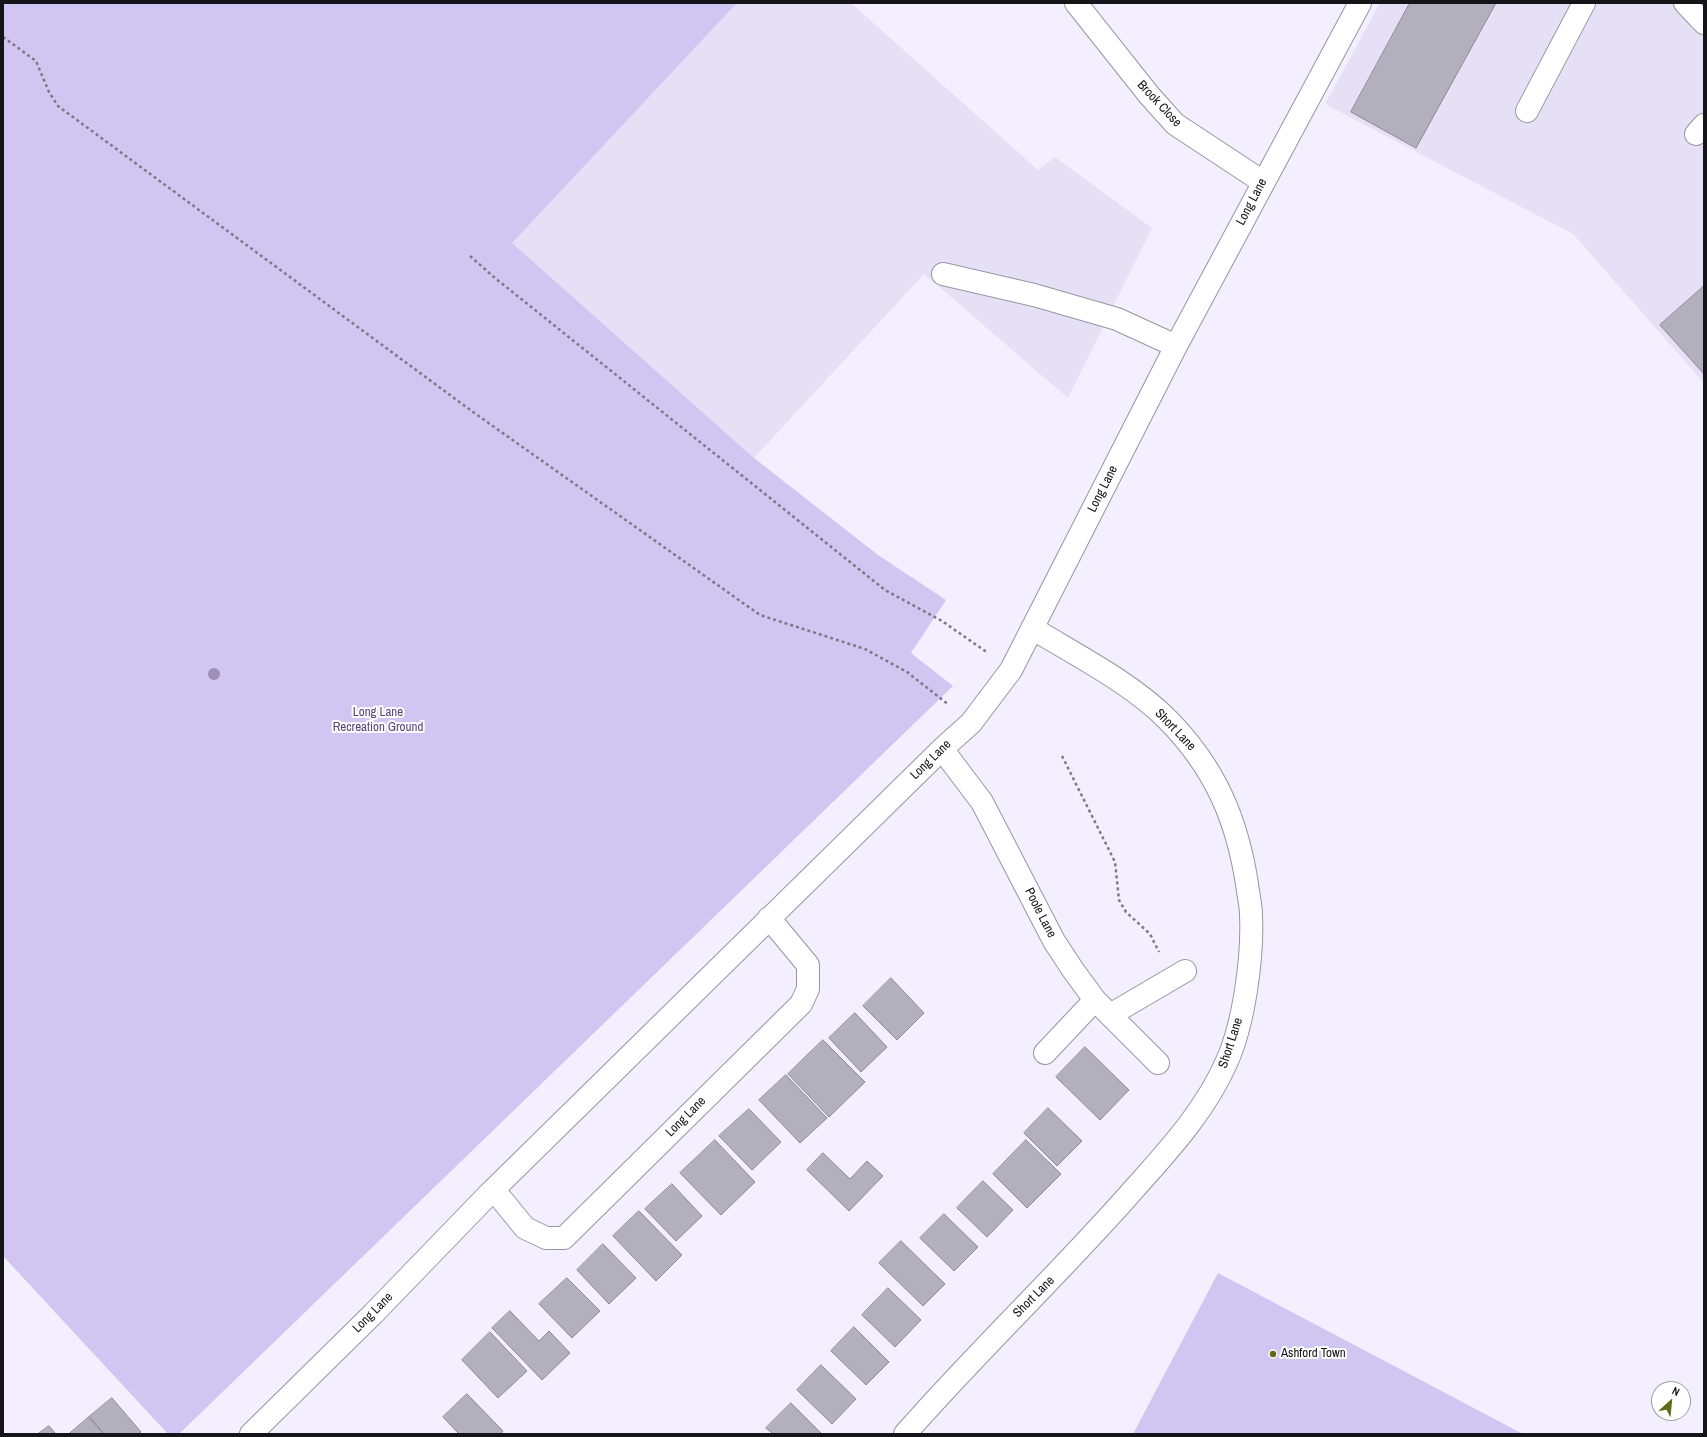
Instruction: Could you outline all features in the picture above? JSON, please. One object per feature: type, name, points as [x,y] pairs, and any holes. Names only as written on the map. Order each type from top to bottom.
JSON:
[{"type":"street","name":"Brook Close","points":[[1076,3],[1174,124],[1263,182]]},
{"type":"street","name":"Long Lane","points":[[250,1434],[373,1314],[494,1190],[769,918],[942,749],[971,723],[1011,670],[1176,346],[1360,3]]},
{"type":"street","points":[[1527,112],[1584,3]]},
{"type":"street","points":[[1685,3],[1704,23]]},
{"type":"street","points":[[944,274],[1034,295],[1117,319],[1176,346]]},
{"type":"street","name":"Short Lane","points":[[905,1434],[991,1340],[1054,1276],[1117,1208],[1168,1151],[1198,1113],[1227,1061],[1242,1009],[1250,965],[1251,914],[1244,862],[1232,822],[1213,776],[1193,747],[1166,718],[1143,699],[1032,628]]},
{"type":"street","name":"Poole Lane","points":[[942,749],[982,802],[1054,941],[1102,1007],[1158,1063]]},
{"type":"street","name":"Long Lane","points":[[494,1190],[525,1228],[546,1238],[564,1238],[795,1010],[801,1004],[808,989],[808,965],[769,918]]},
{"type":"street","points":[[1045,1054],[1102,1007],[1178,975]]},
{"type":"path","points":[[3,37],[36,61],[49,92],[58,106],[473,412],[760,615],[865,649],[907,672],[971,723]]},
{"type":"path","points":[[470,256],[495,278],[885,590],[942,621],[1011,670]]},
{"type":"path","points":[[1062,756],[1116,862],[1119,900],[1126,912],[1150,934],[1178,975]]},
{"type":"shaded area","points":[[737,3],[851,3],[1038,170],[1055,157],[1152,228],[1068,398],[924,274],[754,458],[511,243]]},
{"type":"shaded area","points":[[1380,3],[1704,3],[1704,383],[1573,234],[1325,104]]},
{"type":"green space","name":"Long Lane Recreation Ground","points":[[3,3],[737,3],[512,243],[754,458],[878,555],[946,600],[911,653],[953,686],[179,1434],[168,1434],[3,1256]]},
{"type":"green space","name":"Ashford Town","points":[[1218,1273],[1523,1434],[1133,1434]]},
{"type":"building","points":[[1410,3],[1496,3],[1416,148],[1351,112]]},
{"type":"building","points":[[1704,286],[1704,374],[1660,325]]},
{"type":"building","points":[[891,978],[924,1013],[897,1040],[863,1006]]},
{"type":"building","points":[[855,1013],[887,1047],[861,1072],[829,1038]]},
{"type":"building","points":[[823,1040],[865,1082],[829,1117],[788,1074]]},
{"type":"building","points":[[1085,1047],[1129,1090],[1100,1120],[1056,1077]]},
{"type":"building","points":[[786,1075],[827,1118],[800,1143],[759,1100]]},
{"type":"building","points":[[1048,1108],[1082,1141],[1057,1166],[1024,1133]]},
{"type":"building","points":[[749,1109],[781,1142],[752,1170],[719,1136]]},
{"type":"building","points":[[715,1140],[755,1182],[721,1215],[680,1173]]},
{"type":"building","points":[[1026,1140],[1061,1174],[1027,1208],[993,1174]]},
{"type":"building","points":[[823,1153],[850,1179],[867,1161],[883,1176],[849,1211],[807,1170]]},
{"type":"building","points":[[983,1181],[1013,1210],[987,1237],[957,1208]]},
{"type":"building","points":[[672,1184],[702,1216],[676,1241],[645,1209]]},
{"type":"building","points":[[639,1211],[682,1255],[656,1281],[613,1236]]},
{"type":"building","points":[[944,1214],[978,1247],[954,1271],[920,1238]]},
{"type":"building","points":[[901,1241],[945,1284],[923,1306],[879,1263]]},
{"type":"building","points":[[603,1244],[636,1278],[609,1304],[577,1270]]},
{"type":"building","points":[[567,1278],[600,1311],[572,1338],[539,1304]]},
{"type":"building","points":[[888,1288],[921,1320],[895,1347],[862,1315]]},
{"type":"building","points":[[510,1311],[539,1341],[549,1331],[570,1353],[542,1380],[492,1328]]},
{"type":"building","points":[[854,1327],[889,1362],[866,1385],[831,1351]]},
{"type":"building","points":[[490,1332],[527,1371],[498,1398],[462,1360]]},
{"type":"building","points":[[821,1365],[856,1399],[832,1424],[797,1390]]},
{"type":"building","points":[[467,1394],[503,1431],[501,1434],[459,1434],[443,1417]]},
{"type":"building","points":[[112,1398],[141,1432],[138,1434],[104,1434],[89,1417]]},
{"type":"building","points":[[791,1403],[822,1434],[773,1434],[766,1428]]},
{"type":"building","points":[[89,1417],[104,1434],[69,1434]]},
{"type":"building","points":[[49,1426],[56,1434],[38,1434]]},
{"type":"place","name":"Ashford Town","points":[[1273,1354]]}]
